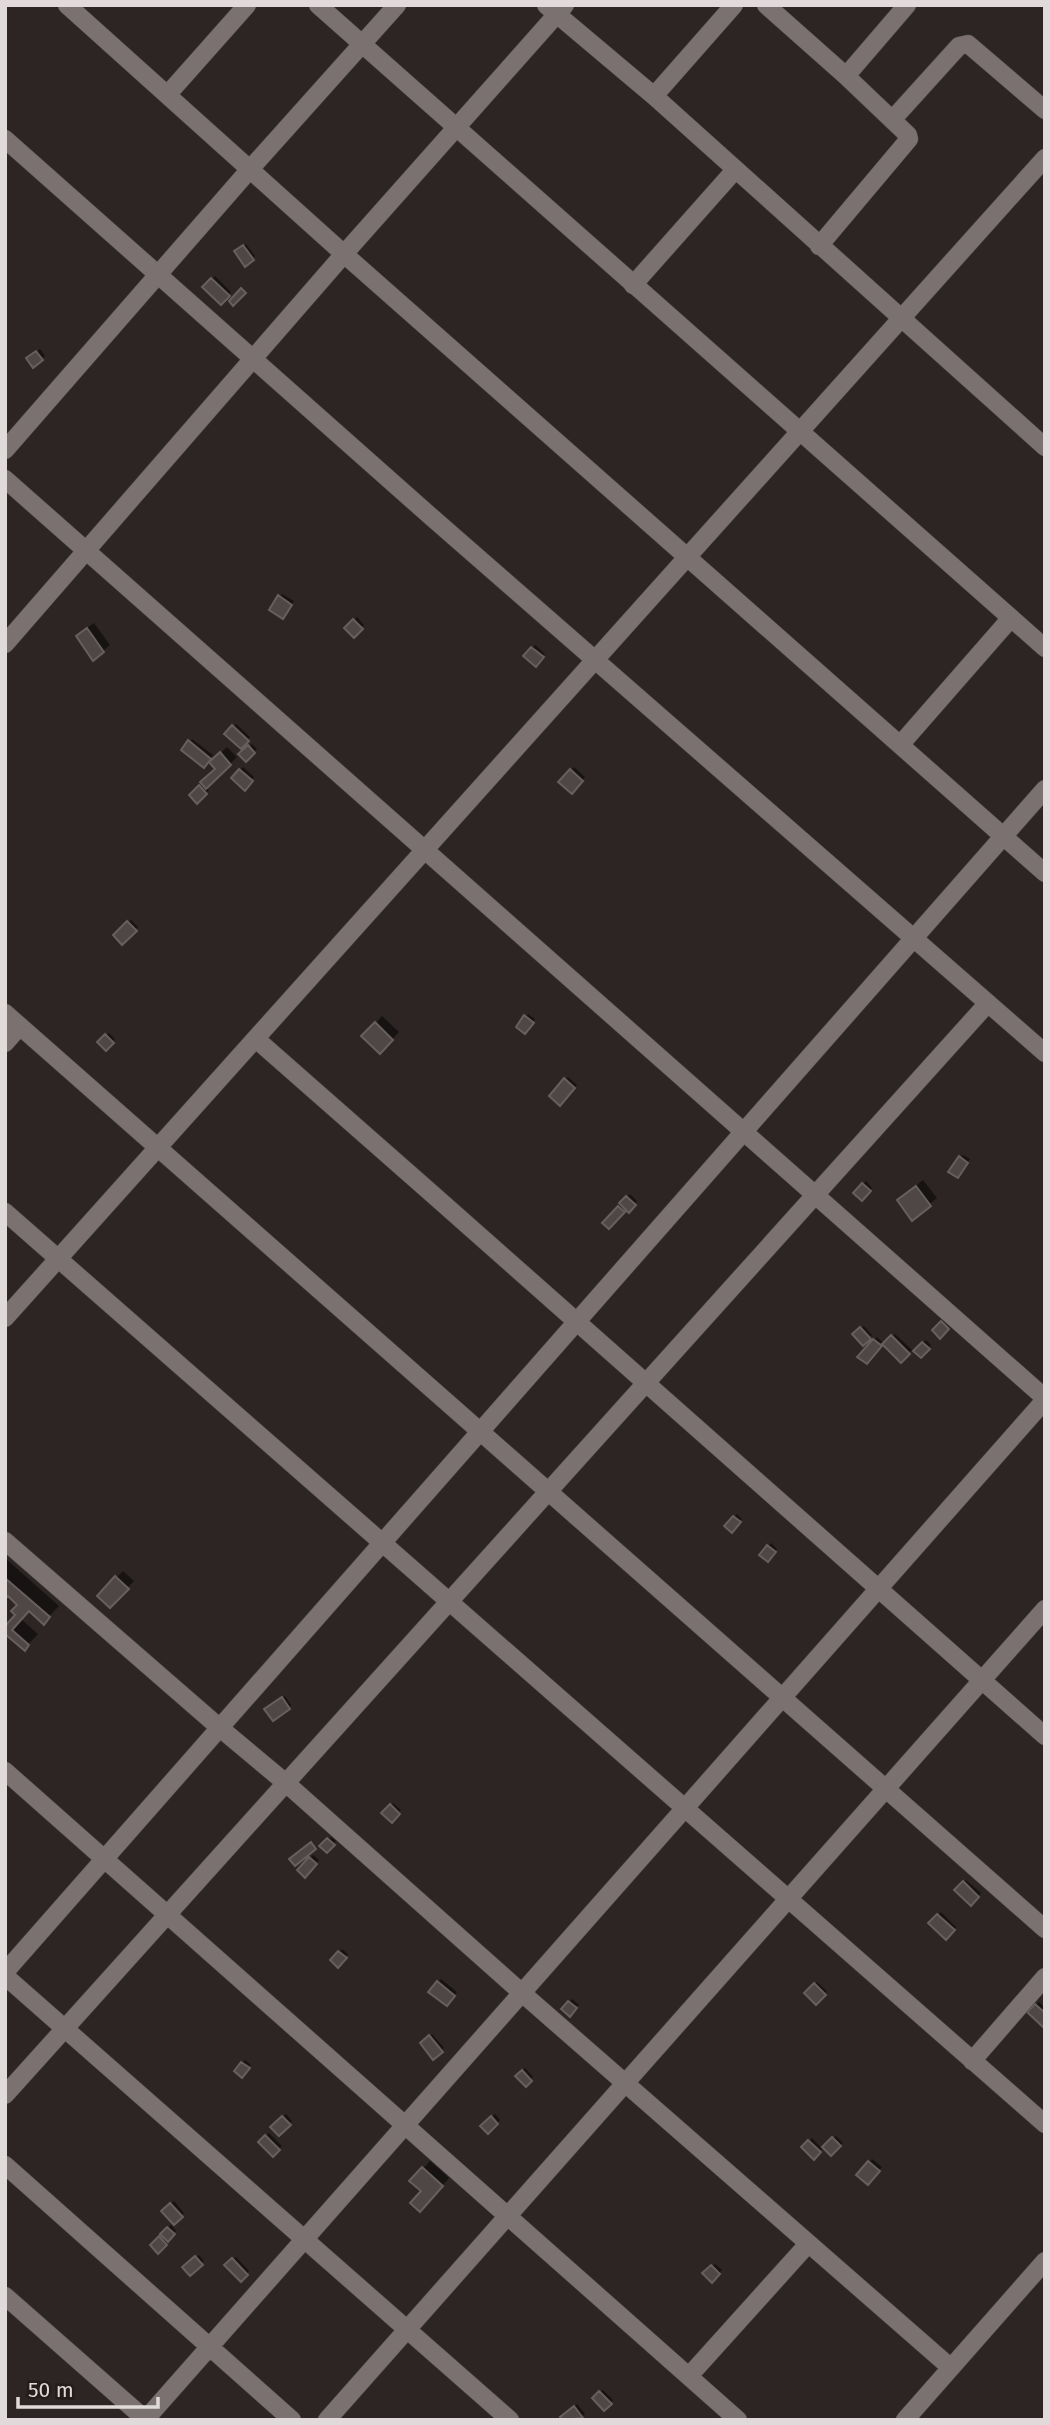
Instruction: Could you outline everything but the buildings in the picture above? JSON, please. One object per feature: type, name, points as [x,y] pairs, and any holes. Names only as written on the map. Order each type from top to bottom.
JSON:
[{"type":"street","points":[[67,5],[344,254],[1045,873]]},
{"type":"street","points":[[169,94],[247,5]]},
{"type":"street","points":[[318,5],[1045,648]]},
{"type":"street","points":[[5,450],[397,5]]},
{"type":"street","points":[[654,96],[734,5]]},
{"type":"street","points":[[766,5],[908,135],[908,142],[819,246]]},
{"type":"street","points":[[846,76],[907,5]]},
{"type":"street","points":[[5,645],[344,254],[457,128],[556,8],[1045,447]]},
{"type":"street","points":[[892,120],[958,46],[968,44],[1045,110]]},
{"type":"street","points":[[5,139],[428,514],[1045,1053]]},
{"type":"street","points":[[5,1318],[1045,158]]},
{"type":"street","points":[[634,285],[734,170]]},
{"type":"street","points":[[5,479],[1045,1399],[145,2420],[5,2296]]},
{"type":"street","points":[[900,745],[1011,618]]},
{"type":"street","points":[[509,2420],[5,1974],[1045,789]]},
{"type":"street","points":[[5,2095],[169,1916],[988,1003]]},
{"type":"street","points":[[5,1013],[1045,1929]]},
{"type":"street","points":[[5,1043],[20,1026]]},
{"type":"street","points":[[256,1039],[648,1382],[878,1590],[1045,1736]]},
{"type":"street","points":[[5,1212],[1045,2124]]},
{"type":"street","points":[[5,1541],[287,1784],[950,2367]]},
{"type":"street","points":[[327,2420],[1045,1609]]},
{"type":"street","points":[[5,1771],[738,2420]]},
{"type":"street","points":[[972,2061],[1045,1978]]},
{"type":"street","points":[[5,2165],[292,2420]]},
{"type":"street","points":[[689,2376],[808,2244]]},
{"type":"street","points":[[905,2420],[1045,2260]]}]
